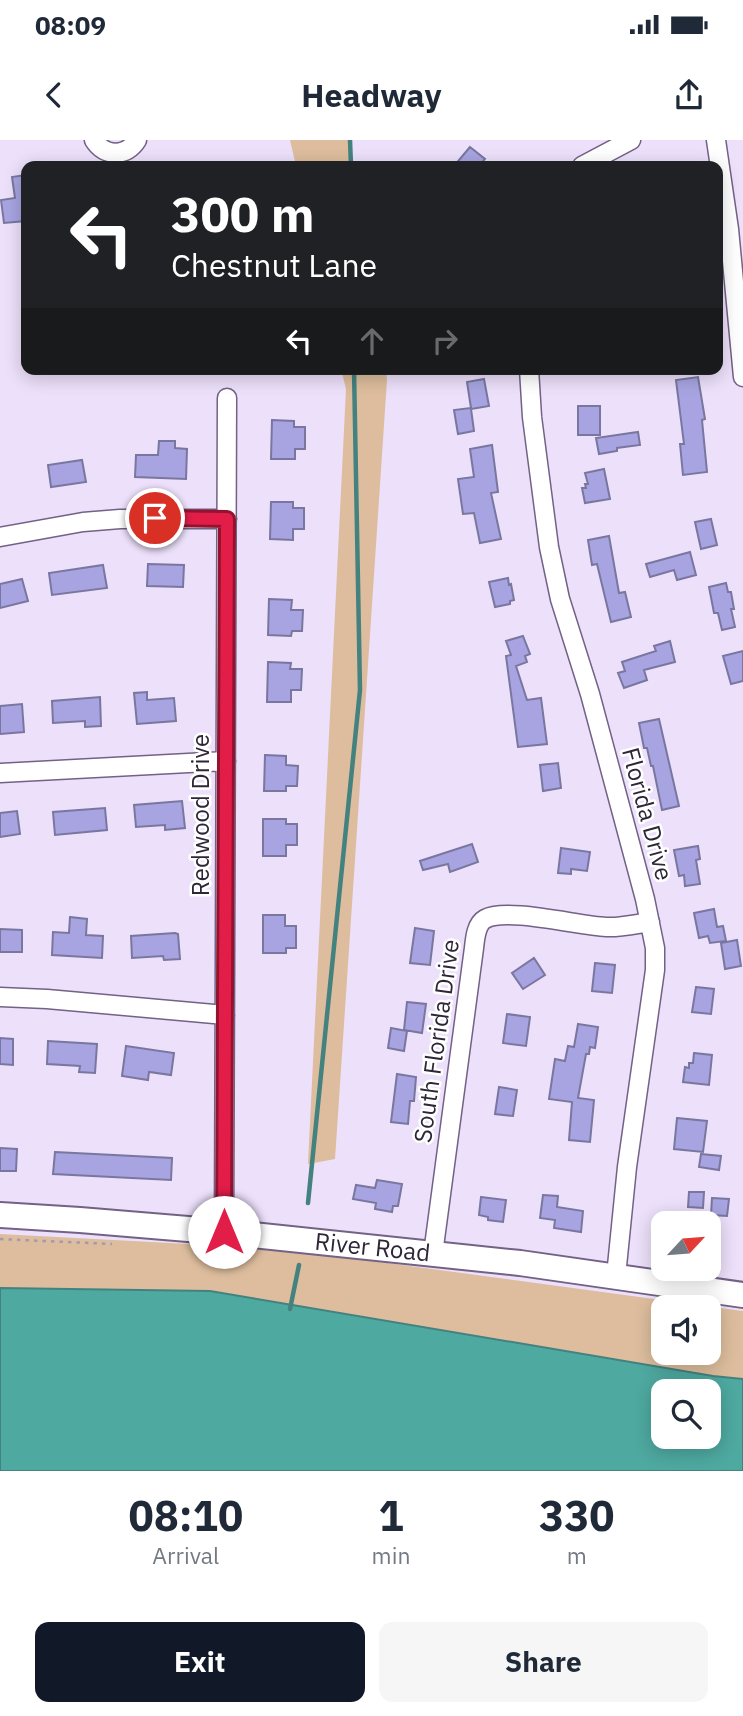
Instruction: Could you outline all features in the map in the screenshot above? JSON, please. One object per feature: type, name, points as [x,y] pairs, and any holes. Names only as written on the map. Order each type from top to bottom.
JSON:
[{"type":"street","points":[[94,140],[103,150],[114,153],[126,151],[137,140]]},
{"type":"street","points":[[591,161],[631,140]]},
{"type":"street","points":[[716,140],[719,161]]},
{"type":"street","points":[[723,188],[743,377]]},
{"type":"street","name":"Florida Drive","points":[[529,375],[532,417],[549,547],[655,948],[655,970],[627,1167],[616,1276]]},
{"type":"street","name":"Redwood Drive","points":[[224,1232],[227,398]]},
{"type":"street","points":[[0,537],[120,519],[227,519]]},
{"type":"street","points":[[0,773],[226,761]]},
{"type":"street","name":"South Florida Drive","points":[[433,1254],[474,948],[482,921],[491,917],[520,915],[608,928],[650,922]]},
{"type":"street","points":[[0,997],[225,1015]]},
{"type":"street","name":"River Road","points":[[0,1215],[224,1232],[520,1263],[743,1295]]},
{"type":"shaded area","points":[[290,140],[350,140],[353,161],[295,161]]},
{"type":"shaded area","points":[[342,375],[387,375],[335,1159],[308,1164],[346,389]]},
{"type":"shaded area","points":[[0,1234],[328,1255],[651,1299],[651,1365],[721,1365],[721,1308],[743,1311],[743,1379],[713,1376],[210,1291],[0,1288]]},
{"type":"shaded area","points":[[0,1288],[210,1291],[743,1379],[743,1471],[0,1471]]},
{"type":"building","points":[[470,147],[485,159],[483,161],[458,161]]},
{"type":"building","points":[[21,176],[21,221],[4,223],[1,200],[15,198],[12,177]]},
{"type":"building","points":[[698,377],[705,419],[702,420],[707,472],[683,475],[680,444],[684,444],[676,380]]},
{"type":"building","points":[[484,379],[489,406],[471,409],[474,431],[458,434],[454,410],[471,408],[467,382]]},
{"type":"building","points":[[578,406],[600,406],[600,435],[578,435]]},
{"type":"building","points":[[272,420],[294,421],[294,427],[305,427],[305,449],[295,449],[295,459],[271,459]]},
{"type":"building","points":[[638,432],[640,445],[599,454],[596,438]]},
{"type":"building","points":[[159,441],[175,441],[175,448],[187,449],[186,479],[135,477],[136,455],[158,455]]},
{"type":"building","points":[[492,445],[498,492],[491,493],[501,539],[480,543],[474,513],[463,514],[458,479],[474,477],[470,449]]},
{"type":"building","points":[[82,460],[86,482],[51,487],[48,465]]},
{"type":"building","points":[[604,469],[610,499],[585,503],[582,488],[586,488],[585,484],[588,484],[585,473]]},
{"type":"building","points":[[271,502],[293,502],[293,508],[304,508],[304,529],[293,529],[293,540],[270,539]]},
{"type":"building","points":[[711,519],[717,545],[701,549],[695,522]]},
{"type":"building","points":[[609,536],[619,593],[625,592],[631,617],[611,622],[597,564],[592,565],[588,540]]},
{"type":"building","points":[[690,552],[696,575],[677,580],[674,570],[650,577],[646,564]]},
{"type":"building","points":[[148,564],[184,565],[183,587],[147,586]]},
{"type":"building","points":[[103,565],[107,588],[52,595],[49,573]]},
{"type":"building","points":[[508,578],[514,600],[510,601],[510,604],[495,607],[489,582]]},
{"type":"building","points":[[22,579],[28,601],[0,608],[0,584]]},
{"type":"building","points":[[726,583],[728,592],[731,592],[735,627],[722,630],[718,613],[714,613],[709,587]]},
{"type":"building","points":[[269,599],[292,600],[291,610],[303,610],[302,631],[292,631],[291,636],[268,635]]},
{"type":"building","points":[[523,636],[530,654],[525,656],[527,662],[516,666],[527,700],[541,698],[547,744],[518,747],[506,656],[511,655],[506,641]]},
{"type":"building","points":[[670,641],[675,662],[644,670],[647,680],[624,688],[618,673],[625,671],[622,662],[656,651],[654,646]]},
{"type":"building","points":[[743,651],[743,681],[731,684],[723,656]]},
{"type":"building","points":[[268,662],[291,663],[290,669],[302,669],[301,690],[291,690],[291,702],[267,702]]},
{"type":"building","points":[[147,692],[147,700],[174,698],[176,721],[137,724],[134,693]]},
{"type":"building","points":[[100,697],[101,726],[85,727],[85,721],[53,723],[52,701]]},
{"type":"building","points":[[22,704],[24,732],[0,734],[0,706]]},
{"type":"building","points":[[659,719],[679,806],[662,810],[653,766],[647,748],[644,748],[639,723]]},
{"type":"building","points":[[265,755],[286,756],[286,765],[298,766],[297,786],[286,786],[286,791],[264,791]]},
{"type":"building","points":[[558,763],[561,788],[543,791],[540,765]]},
{"type":"building","points":[[182,801],[185,828],[165,830],[165,825],[136,827],[134,805]]},
{"type":"building","points":[[105,808],[107,830],[55,835],[53,812]]},
{"type":"building","points":[[17,811],[20,834],[0,837],[0,813]]},
{"type":"building","points":[[263,819],[286,819],[286,824],[297,824],[297,845],[286,845],[286,856],[263,856]]},
{"type":"building","points":[[472,844],[478,862],[450,872],[448,864],[423,870],[420,861]]},
{"type":"building","points":[[698,846],[700,859],[696,860],[700,884],[685,886],[684,875],[679,876],[674,850]]},
{"type":"building","points":[[561,848],[590,852],[587,871],[571,869],[571,874],[558,873]]},
{"type":"building","points":[[714,909],[717,927],[723,926],[726,941],[710,943],[708,936],[699,938],[694,913]]},
{"type":"building","points":[[263,915],[285,915],[285,926],[296,926],[296,948],[286,948],[286,953],[263,953]]},
{"type":"building","points":[[70,917],[87,919],[86,935],[103,936],[102,958],[52,955],[53,932],[69,933]]},
{"type":"building","points":[[415,928],[434,931],[430,965],[410,963]]},
{"type":"building","points":[[0,929],[22,930],[22,952],[0,952]]},
{"type":"building","points":[[178,934],[180,959],[164,960],[163,956],[132,958],[131,936]]},
{"type":"building","points":[[737,940],[741,966],[725,969],[721,943]]},
{"type":"building","points":[[534,958],[545,975],[523,989],[512,973]]},
{"type":"building","points":[[595,963],[615,965],[612,993],[592,991]]},
{"type":"building","points":[[696,987],[714,989],[711,1014],[692,1012]]},
{"type":"building","points":[[407,1002],[426,1004],[422,1033],[404,1030]]},
{"type":"building","points":[[507,1014],[530,1017],[526,1046],[503,1043]]},
{"type":"building","points":[[578,1024],[598,1027],[595,1048],[590,1047],[589,1054],[586,1054],[578,1098],[594,1100],[590,1142],[569,1140],[572,1102],[549,1099],[555,1059],[565,1061],[568,1046],[574,1047]]},
{"type":"building","points":[[391,1028],[407,1031],[404,1051],[388,1048]]},
{"type":"building","points":[[0,1038],[13,1039],[13,1065],[0,1064]]},
{"type":"building","points":[[48,1041],[97,1044],[95,1073],[79,1072],[80,1066],[47,1064]]},
{"type":"building","points":[[126,1046],[174,1053],[171,1075],[149,1072],[148,1080],[122,1076]]},
{"type":"building","points":[[694,1053],[712,1055],[709,1085],[683,1082],[685,1067],[689,1068],[689,1063],[693,1063]]},
{"type":"building","points":[[397,1074],[416,1077],[408,1124],[391,1122]]},
{"type":"building","points":[[499,1087],[517,1090],[513,1116],[495,1114]]},
{"type":"building","points":[[677,1118],[707,1121],[703,1152],[674,1149]]},
{"type":"building","points":[[0,1148],[17,1149],[16,1171],[0,1171]]},
{"type":"building","points":[[55,1152],[172,1158],[171,1180],[53,1174]]},
{"type":"building","points":[[701,1154],[721,1156],[719,1170],[699,1167]]},
{"type":"building","points":[[377,1180],[402,1184],[398,1206],[393,1206],[392,1212],[375,1209],[376,1203],[353,1199],[356,1185],[375,1188]]},
{"type":"building","points":[[689,1192],[704,1192],[703,1208],[688,1207]]},
{"type":"building","points":[[543,1195],[558,1196],[557,1207],[583,1211],[581,1232],[554,1228],[555,1220],[540,1218]]},
{"type":"building","points":[[481,1197],[506,1200],[503,1222],[488,1220],[488,1217],[479,1215]]},
{"type":"building","points":[[712,1198],[729,1199],[727,1216],[721,1216],[721,1211],[711,1211]]},
{"type":"waterway","points":[[350,140],[351,161]]},
{"type":"waterway","points":[[308,1203],[360,690],[354,375]]},
{"type":"waterway","points":[[290,1309],[299,1265]]},
{"type":"route","points":[[155,518],[227,519],[224,1232]]}]
